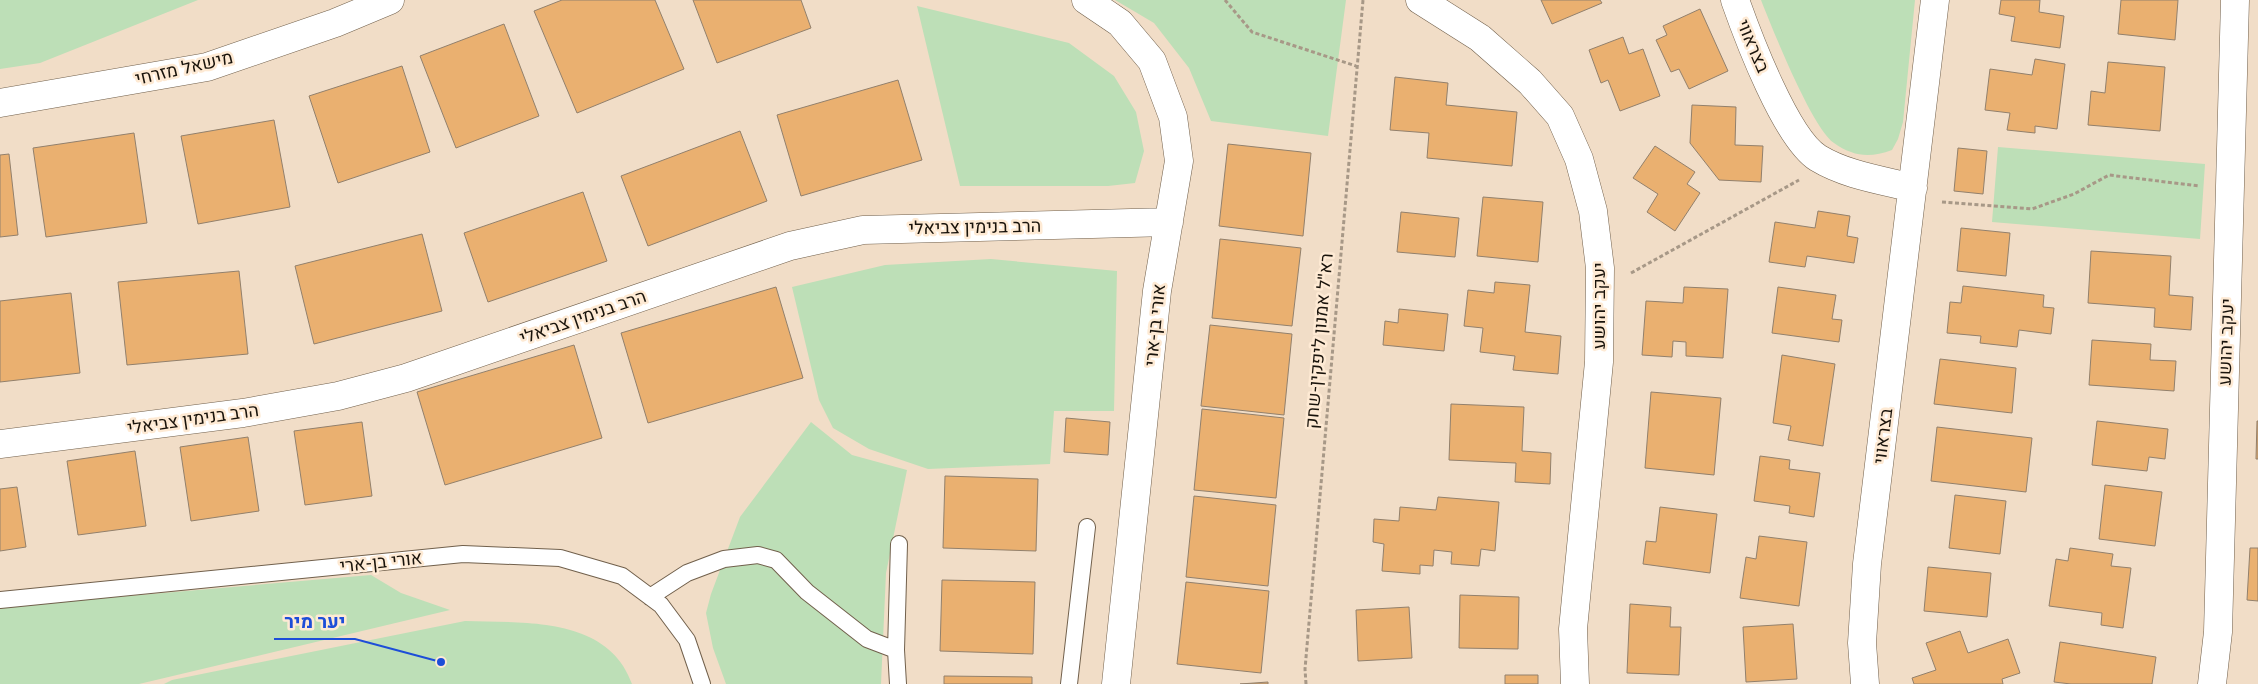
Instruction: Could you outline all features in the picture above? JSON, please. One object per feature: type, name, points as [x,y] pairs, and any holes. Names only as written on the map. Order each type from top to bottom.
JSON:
[{"type":"street","name":"מישאל מזרחי","points":[[0,103],[207,66],[335,23],[390,0]]},
{"type":"street","name":"אורי בן-ארי","points":[[1086,0],[1120,23],[1152,61],[1173,117],[1179,161],[1157,291],[1116,684]]},
{"type":"street","name":"יעקב יהושע","points":[[1420,0],[1480,38],[1530,82],[1560,116],[1579,159],[1592,211],[1600,268],[1599,362],[1573,629],[1575,684]]},
{"type":"street","name":"בצראווי","points":[[1735,0],[1751,47],[1792,128],[1816,157],[1844,170],[1912,194]]},
{"type":"street","name":"בצראווי","points":[[1866,684],[1862,643],[1867,564],[1935,0]]},
{"type":"street","name":"יעקב יהושע","points":[[2212,684],[2218,632],[2235,0]]},
{"type":"street","name":"הרב בנימין צביאלי","points":[[0,444],[243,413],[338,396],[406,378],[790,246],[863,230],[1169,222]]},
{"type":"lane","points":[[1069,684],[1087,527]]},
{"type":"lane","points":[[898,544],[896,650],[898,684]]},
{"type":"lane","name":"אורי בן-ארי","points":[[0,600],[463,554],[560,558],[622,576],[661,605],[687,640],[702,684]]},
{"type":"lane","points":[[650,596],[687,573],[724,559],[758,556],[776,560],[807,592],[867,639],[896,650]]},
{"type":"path","points":[[1225,0],[1252,32],[1356,66]]},
{"type":"path","name":"רא\"ל אמנון ליפקין-שחק","points":[[1306,684],[1305,669],[1363,0]]},
{"type":"path","points":[[1600,290],[1830,163]]},
{"type":"path","points":[[1912,194],[2032,209],[2074,194],[2109,175],[2230,189]]},
{"type":"green space","points":[[0,0],[198,0],[40,63],[0,69]]},
{"type":"green space","points":[[1115,0],[1346,0],[1328,136],[1211,121],[1189,68],[1154,23]]},
{"type":"green space","points":[[1761,0],[1915,0],[1903,122],[1898,139],[1892,150],[1862,155],[1841,148],[1825,134],[1793,76]]},
{"type":"green space","points":[[917,6],[1069,43],[1114,76],[1136,112],[1144,151],[1135,183],[1108,186],[960,186]]},
{"type":"green space","points":[[1998,147],[2205,164],[2200,239],[1992,222]]},
{"type":"green space","points":[[991,259],[1117,271],[1114,411],[1054,411],[1050,464],[928,469],[869,449],[833,428],[819,400],[792,287],[885,265]]},
{"type":"green space","points":[[811,422],[852,455],[907,470],[886,573],[881,684],[726,684],[713,648],[706,613],[711,594],[740,517]]},
{"type":"green space","points":[[371,575],[401,593],[450,610],[139,684],[0,684],[0,607]]},
{"type":"green space","points":[[465,621],[537,624],[562,628],[584,635],[604,646],[620,662],[632,684],[164,684],[172,680]]},
{"type":"building","points":[[562,0],[655,0],[684,69],[577,113],[534,11]]},
{"type":"building","points":[[693,0],[801,0],[811,28],[717,63]]},
{"type":"building","points":[[1541,0],[1600,0],[1602,3],[1552,24]]},
{"type":"building","points":[[2001,0],[2040,0],[2039,12],[2064,16],[2060,48],[2011,41],[2015,17],[1999,14]]},
{"type":"building","points":[[2121,0],[2178,0],[2175,40],[2118,34]]},
{"type":"building","points":[[1700,9],[1728,71],[1689,89],[1679,69],[1671,72],[1656,40],[1667,35],[1663,26]]},
{"type":"building","points":[[504,24],[539,116],[456,148],[420,56]]},
{"type":"building","points":[[1623,37],[1629,54],[1643,49],[1660,96],[1620,111],[1608,80],[1601,83],[1589,50]]},
{"type":"building","points":[[2035,59],[2065,64],[2057,129],[2035,126],[2035,133],[2007,130],[2010,113],[1985,110],[1990,69],[2032,75]]},
{"type":"building","points":[[2108,62],[2165,67],[2160,131],[2088,125],[2091,91],[2105,93]]},
{"type":"building","points":[[402,66],[430,152],[338,183],[309,96]]},
{"type":"building","points":[[1395,77],[1448,83],[1446,105],[1517,112],[1512,166],[1427,158],[1429,133],[1390,130]]},
{"type":"building","points":[[898,80],[922,160],[801,196],[777,115]]},
{"type":"building","points":[[1692,105],[1736,107],[1735,145],[1763,146],[1761,182],[1719,180],[1690,143]]},
{"type":"building","points":[[274,120],[290,207],[198,224],[181,136]]},
{"type":"building","points":[[740,131],[767,201],[648,246],[621,176]]},
{"type":"building","points":[[134,133],[147,223],[46,237],[33,148]]},
{"type":"building","points":[[1228,144],[1311,153],[1303,236],[1219,226]]},
{"type":"building","points":[[1655,146],[1695,172],[1687,184],[1700,193],[1675,231],[1647,212],[1658,194],[1633,178]]},
{"type":"building","points":[[1958,148],[1987,151],[1983,194],[1954,191]]},
{"type":"building","points":[[9,154],[18,235],[0,237],[0,155]]},
{"type":"building","points":[[583,192],[607,261],[488,302],[464,233]]},
{"type":"building","points":[[1483,197],[1543,202],[1538,262],[1477,256]]},
{"type":"building","points":[[1818,211],[1850,216],[1847,236],[1858,238],[1854,263],[1807,256],[1805,267],[1769,262],[1775,222],[1815,228]]},
{"type":"building","points":[[1401,212],[1459,218],[1455,257],[1397,252]]},
{"type":"building","points":[[1961,228],[2010,233],[2006,276],[1957,271]]},
{"type":"building","points":[[422,234],[442,311],[314,344],[295,266]]},
{"type":"building","points":[[1220,239],[1301,248],[1292,326],[1212,318]]},
{"type":"building","points":[[2091,251],[2171,256],[2169,295],[2193,297],[2191,330],[2154,327],[2155,308],[2088,303]]},
{"type":"building","points":[[239,271],[248,354],[127,365],[118,282]]},
{"type":"building","points":[[1495,282],[1530,285],[1525,332],[1561,336],[1558,374],[1513,370],[1515,356],[1480,352],[1483,328],[1464,326],[1468,290],[1494,293]]},
{"type":"building","points":[[1963,286],[2044,295],[2043,307],[2054,308],[2051,334],[2019,330],[2017,347],[1980,343],[1981,336],[1947,333],[1950,302],[1961,303]]},
{"type":"building","points":[[776,287],[803,378],[648,423],[621,333]]},
{"type":"building","points":[[1684,287],[1728,289],[1723,358],[1686,356],[1686,342],[1673,341],[1672,357],[1642,355],[1646,301],[1683,303]]},
{"type":"building","points":[[1778,287],[1836,295],[1832,319],[1842,320],[1839,342],[1772,333]]},
{"type":"building","points":[[71,293],[80,373],[0,382],[0,301]]},
{"type":"building","points":[[1399,309],[1448,314],[1444,351],[1383,345],[1385,321],[1398,323]]},
{"type":"building","points":[[1210,325],[1292,334],[1284,415],[1201,406]]},
{"type":"building","points":[[2092,340],[2151,344],[2150,360],[2176,361],[2174,391],[2089,385]]},
{"type":"building","points":[[574,345],[602,438],[445,485],[417,392]]},
{"type":"building","points":[[1782,355],[1835,364],[1823,446],[1788,440],[1791,426],[1773,423]]},
{"type":"building","points":[[1940,359],[2016,368],[2012,413],[1934,404]]},
{"type":"building","points":[[1651,392],[1721,398],[1714,475],[1645,468]]},
{"type":"building","points":[[1451,404],[1524,407],[1522,451],[1551,453],[1550,484],[1515,482],[1516,463],[1449,460]]},
{"type":"building","points":[[1202,409],[1284,418],[1276,498],[1194,490]]},
{"type":"building","points":[[1066,418],[1110,422],[1108,455],[1064,452]]},
{"type":"building","points":[[2097,421],[2168,429],[2165,459],[2149,457],[2147,471],[2092,465]]},
{"type":"building","points":[[2257,421],[2258,459],[2256,459]]},
{"type":"building","points":[[362,422],[372,496],[305,505],[294,431]]},
{"type":"building","points":[[1937,427],[2032,438],[2026,492],[1931,481]]},
{"type":"building","points":[[248,437],[259,511],[191,521],[180,447]]},
{"type":"building","points":[[135,451],[146,526],[78,535],[67,461]]},
{"type":"building","points":[[1760,456],[1790,460],[1789,469],[1820,473],[1814,517],[1789,513],[1790,506],[1754,501]]},
{"type":"building","points":[[945,476],[1038,479],[1036,551],[943,548]]},
{"type":"building","points":[[2105,485],[2162,492],[2155,546],[2099,539]]},
{"type":"building","points":[[17,487],[26,547],[0,551],[0,489]]},
{"type":"building","points":[[1955,495],[2006,501],[2000,554],[1949,548]]},
{"type":"building","points":[[1194,496],[1276,505],[1268,586],[1186,577]]},
{"type":"building","points":[[1438,497],[1499,502],[1495,551],[1481,549],[1479,566],[1451,564],[1452,552],[1434,550],[1433,566],[1420,565],[1420,574],[1382,571],[1384,544],[1373,542],[1374,519],[1399,521],[1400,507],[1436,510]]},
{"type":"building","points":[[1660,507],[1717,514],[1710,573],[1643,564],[1646,541],[1656,542]]},
{"type":"building","points":[[1759,536],[1807,542],[1799,606],[1740,598],[1746,557],[1756,559]]},
{"type":"building","points":[[2070,548],[2113,554],[2111,566],[2131,568],[2123,628],[2101,625],[2102,613],[2049,606],[2056,559],[2068,561]]},
{"type":"building","points":[[2250,548],[2258,548],[2258,601],[2247,600]]},
{"type":"building","points":[[1928,567],[1991,573],[1987,617],[1924,611]]},
{"type":"building","points":[[942,580],[1035,582],[1033,654],[940,651]]},
{"type":"building","points":[[1186,582],[1269,591],[1261,673],[1177,664]]},
{"type":"building","points":[[1460,595],[1519,597],[1518,649],[1459,648]]},
{"type":"building","points":[[1630,604],[1671,607],[1670,627],[1681,627],[1679,675],[1627,673]]},
{"type":"building","points":[[1409,607],[1412,658],[1358,661],[1356,610]]},
{"type":"building","points":[[1793,624],[1797,679],[1746,682],[1743,627]]},
{"type":"building","points":[[1960,631],[1968,653],[2008,639],[2020,673],[2002,679],[2003,684],[1914,684],[1912,678],[1936,670],[1926,643]]},
{"type":"building","points":[[2060,642],[2156,657],[2152,684],[2071,684],[2054,682]]},
{"type":"building","points":[[1505,675],[1538,675],[1538,684],[1505,684]]},
{"type":"building","points":[[944,676],[1032,677],[1032,684],[944,684]]},
{"type":"building","points":[[1268,682],[1268,684],[1240,684]]},
{"type":"place","name":"יער מיר","points":[[441,662]]}]
